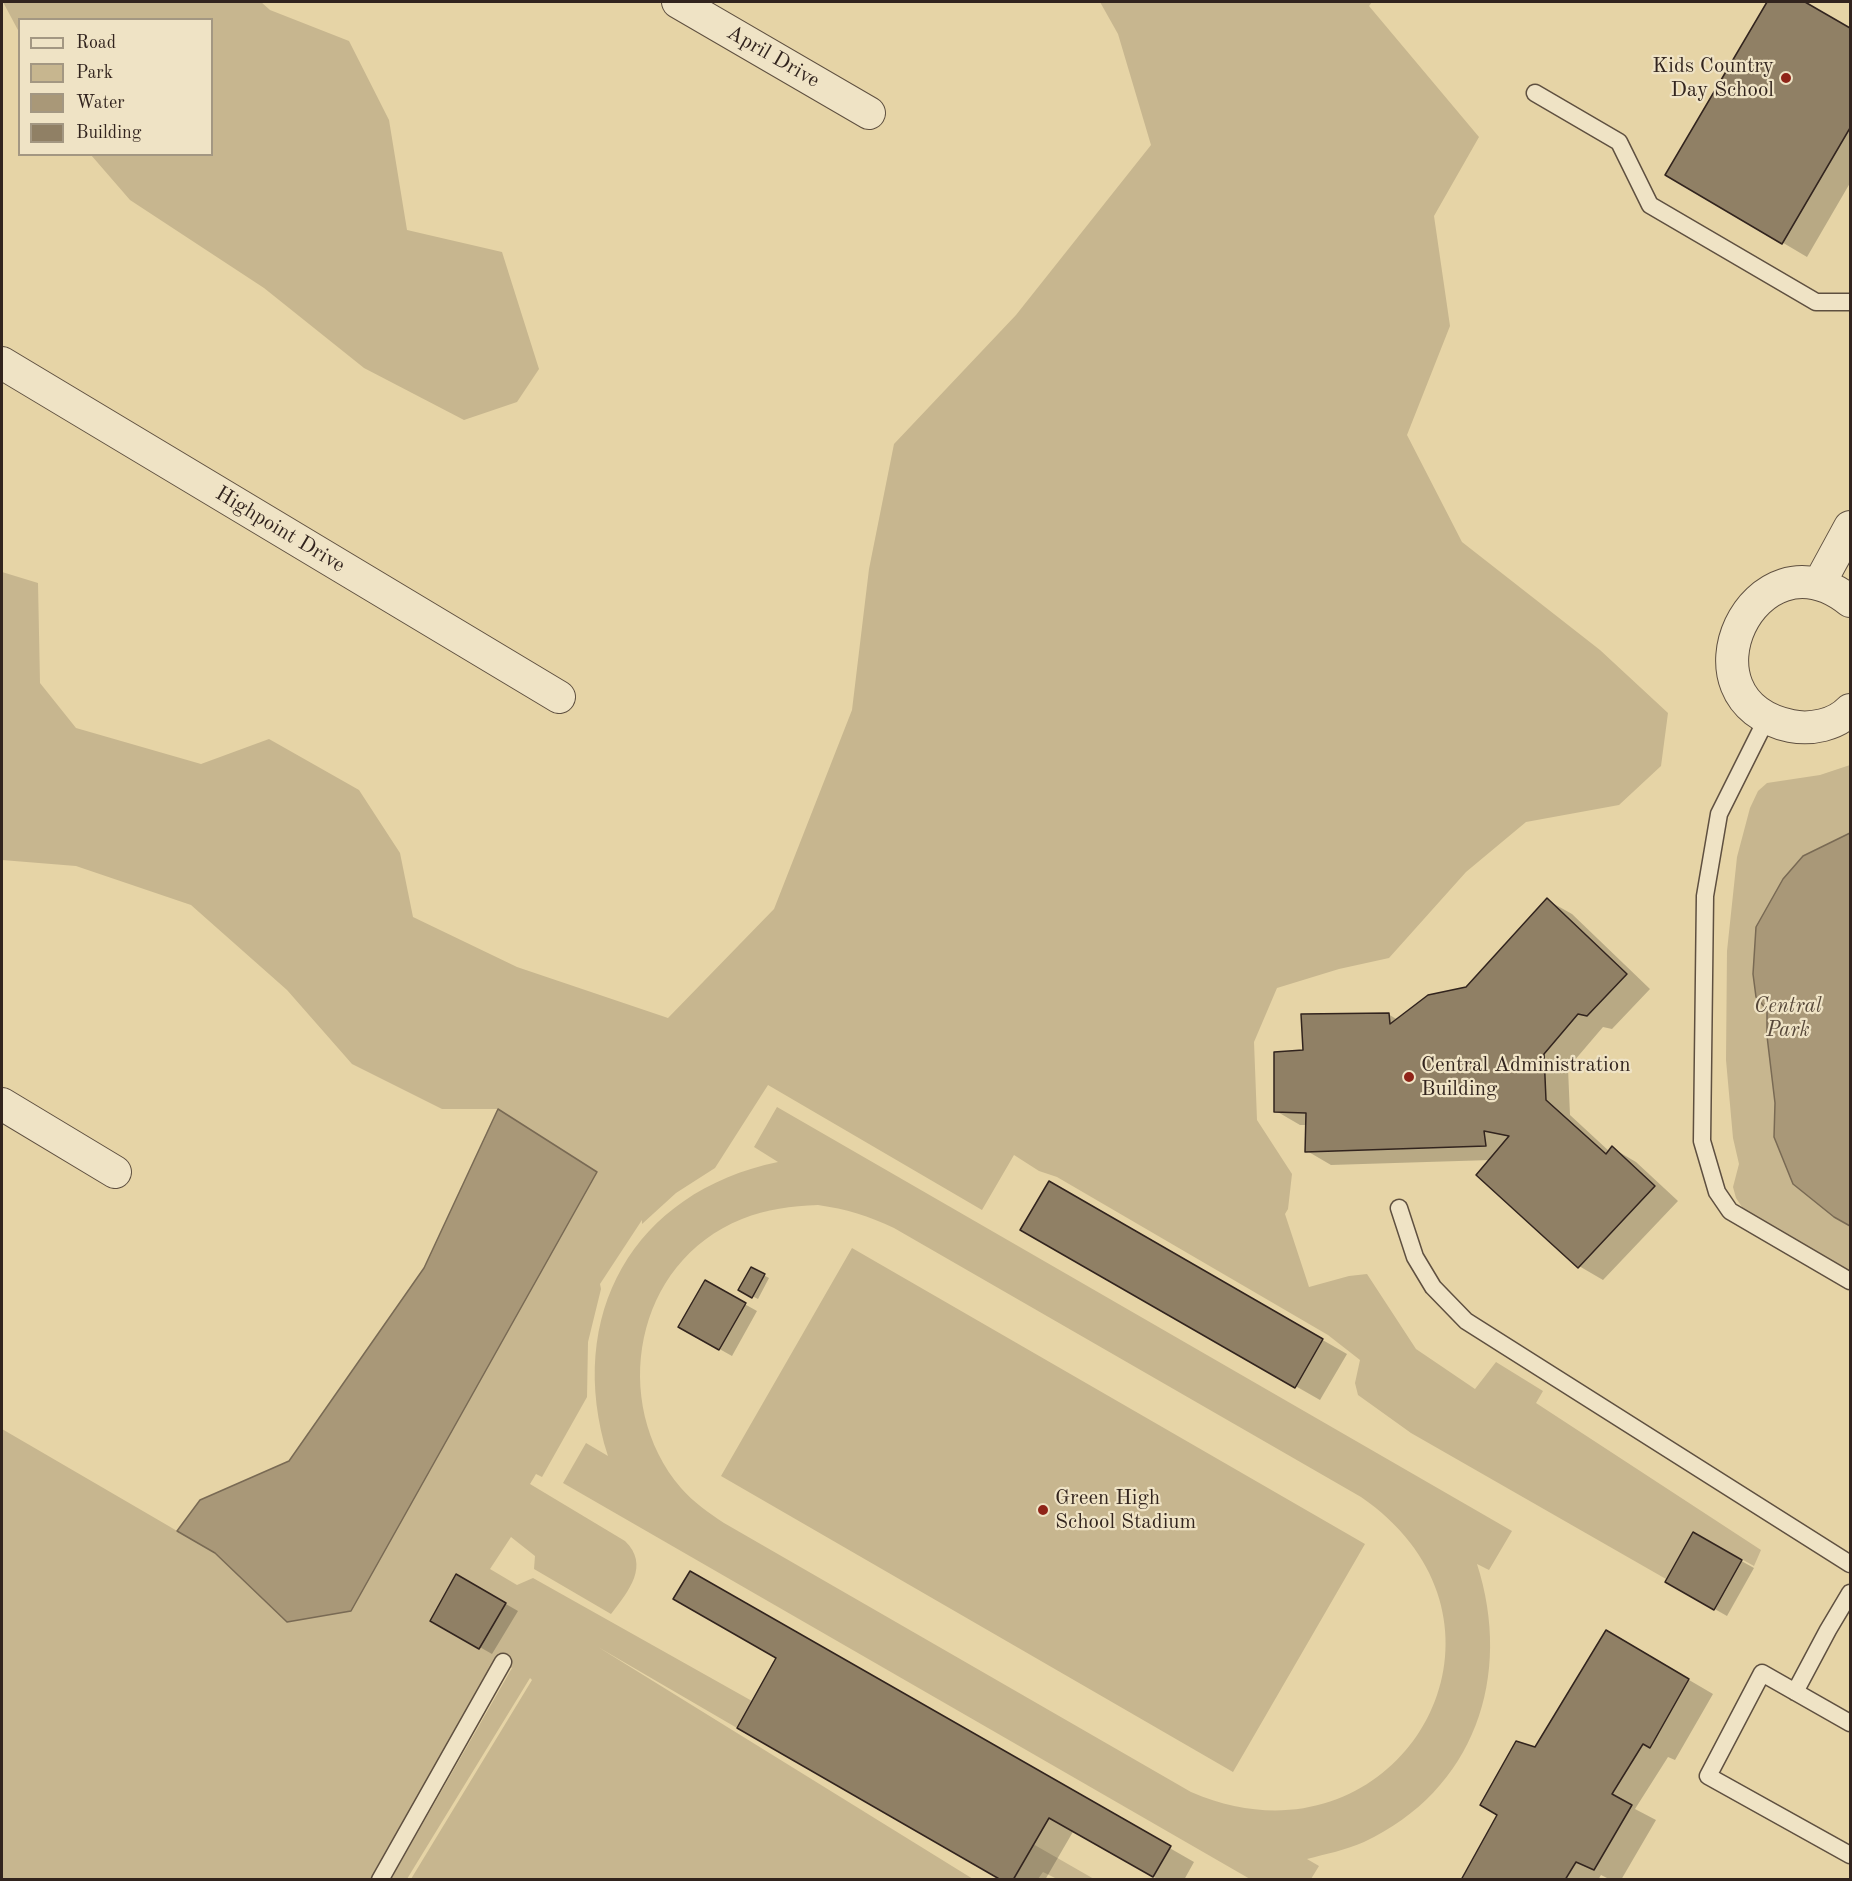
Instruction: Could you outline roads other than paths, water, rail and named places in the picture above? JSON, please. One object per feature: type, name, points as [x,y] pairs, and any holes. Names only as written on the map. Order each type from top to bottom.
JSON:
[{"type":"street","name":"April Drive","points":[[678,2],[868,113]]},
{"type":"street","name":"Highpoint Drive","points":[[2,363],[559,697]]},
{"type":"street","points":[[1819,584],[1851,527]]},
{"type":"street","points":[[1851,601],[1840,592],[1819,584],[1796,583],[1772,590],[1753,604],[1739,624],[1732,647],[1732,671],[1742,693],[1757,711],[1767,718],[1802,728],[1826,724],[1851,710]]},
{"type":"street","points":[[2,1104],[116,1172]]},
{"type":"lane","points":[[1535,93],[1619,142],[1650,205],[1816,302],[1851,302]]},
{"type":"lane","points":[[1767,718],[1719,814],[1705,896],[1702,1141],[1717,1192],[1730,1211],[1851,1281]]},
{"type":"lane","points":[[1399,1208],[1415,1257],[1433,1287],[1466,1321],[1851,1564]]},
{"type":"lane","points":[[1795,1692],[1828,1630],[1851,1593]]},
{"type":"lane","points":[[380,1880],[503,1662]]},
{"type":"lane","points":[[1851,1722],[1762,1672],[1708,1776],[1851,1855]]},
{"type":"water","points":[[1850,833],[1850,1226],[1834,1217],[1793,1184],[1774,1137],[1775,1103],[1767,1036],[1767,1010],[1756,997],[1753,974],[1756,927],[1783,879],[1803,856]]},
{"type":"water","points":[[498,1109],[597,1172],[351,1611],[287,1622],[215,1553],[177,1531],[200,1500],[289,1461],[424,1268]]},
{"type":"place","name":"Kids Country Day School","points":[[1786,78]]},
{"type":"place","name":"Central Administration Building","points":[[1409,1077]]},
{"type":"place","name":"Green High School Stadium","points":[[1043,1510]]},
{"type":"park label","name":"Central Park","points":[[1788,1018]]}]
